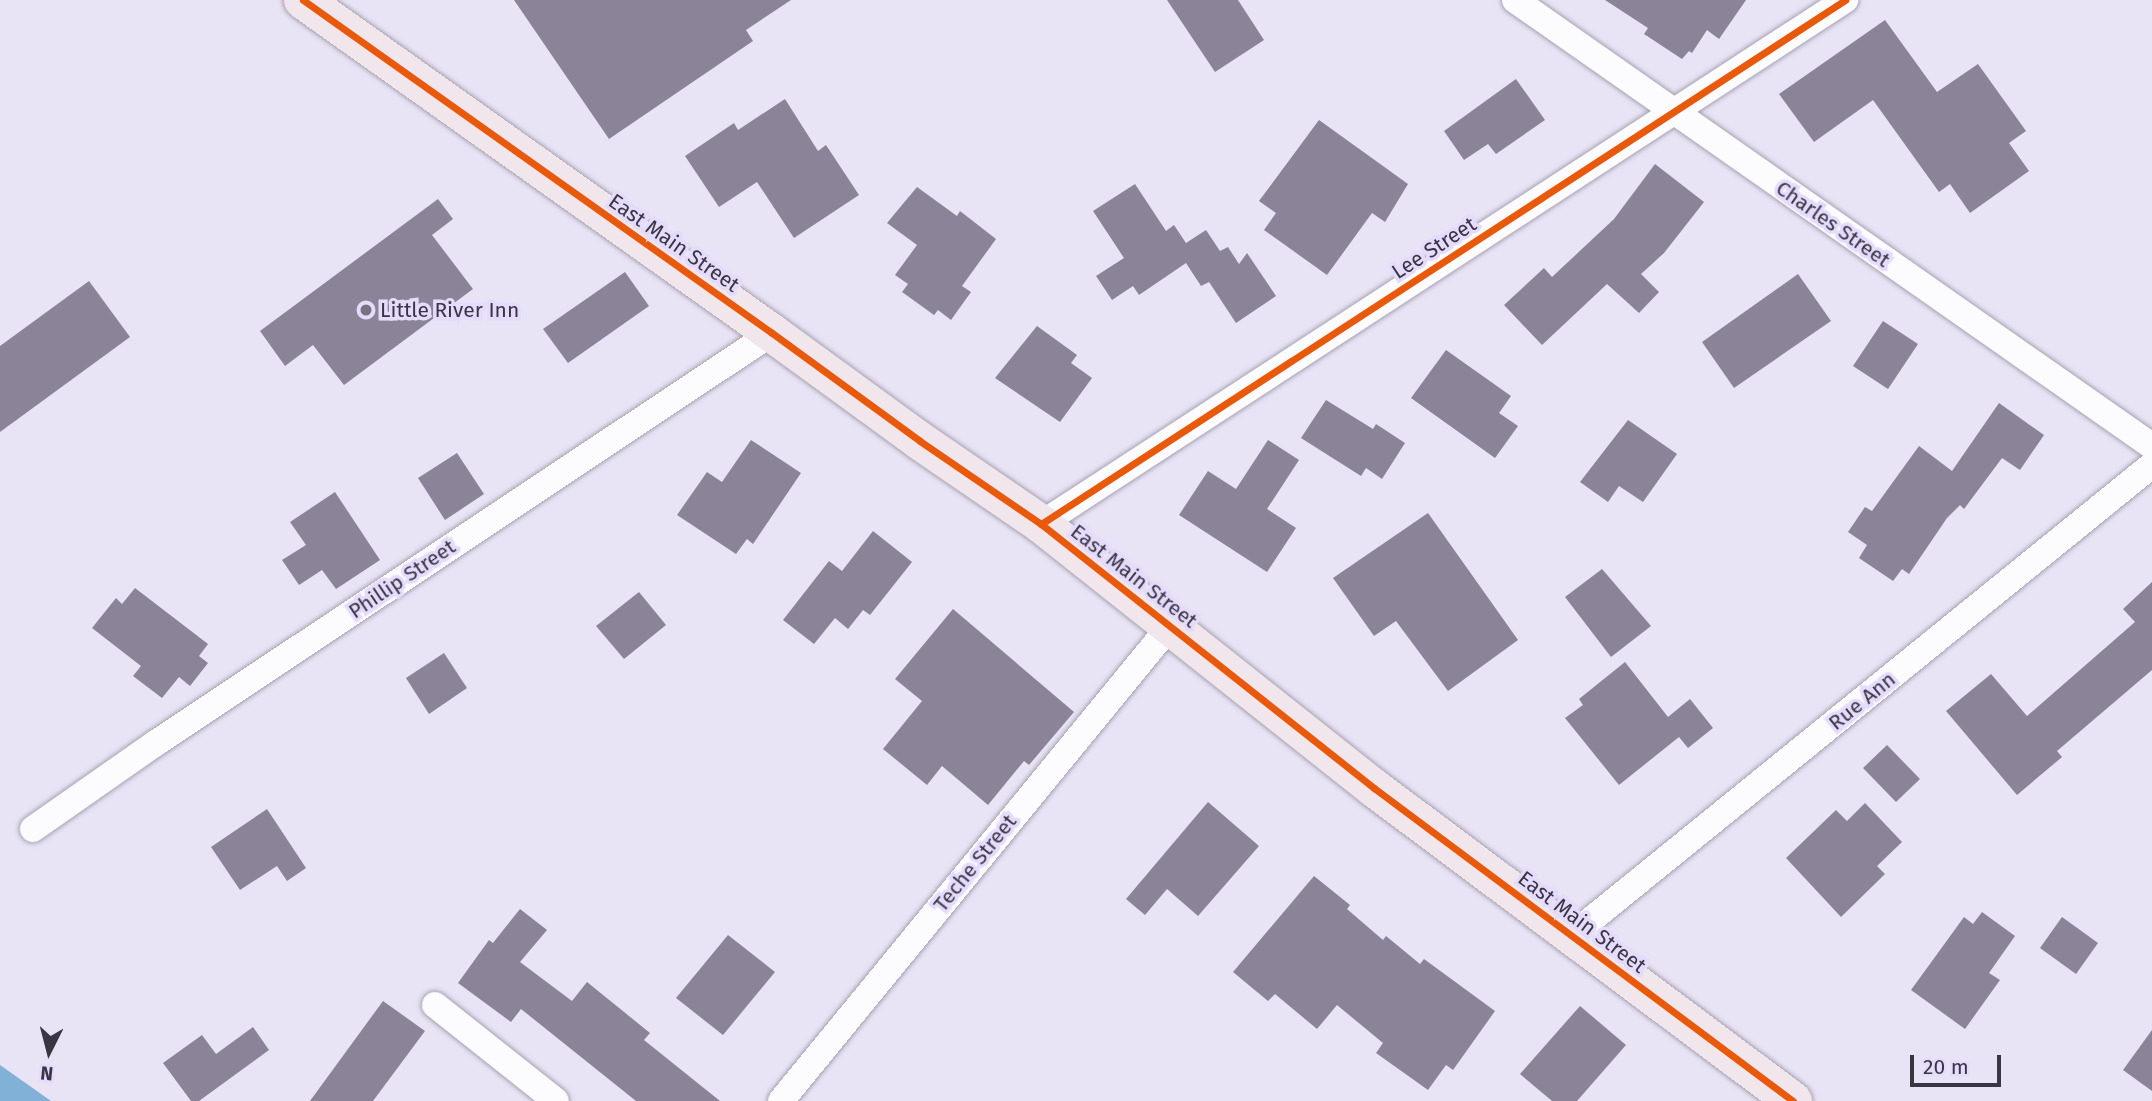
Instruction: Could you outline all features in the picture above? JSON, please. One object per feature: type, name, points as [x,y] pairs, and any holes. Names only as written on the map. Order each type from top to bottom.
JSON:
[{"type":"main road","name":"East Main Street","points":[[303,0],[920,441],[1041,524],[1374,788],[1793,1101]]},
{"type":"street","name":"Charles Street","points":[[1515,0],[2152,446]]},
{"type":"street","name":"Lee Street","points":[[1041,524],[1844,0]]},
{"type":"street","name":"Phillip Street","points":[[33,829],[156,743],[772,333]]},
{"type":"street","name":"Rue Ann","points":[[1571,936],[2152,465]]},
{"type":"street","name":"Teche Street","points":[[781,1101],[1170,626]]},
{"type":"street","points":[[435,1004],[556,1101]]},
{"type":"water","points":[[0,1065],[51,1101],[0,1101]]},
{"type":"building","points":[[514,0],[791,0],[746,30],[753,41],[609,139]]},
{"type":"building","points":[[1167,0],[1238,0],[1264,40],[1215,72]]},
{"type":"building","points":[[1605,0],[1746,0],[1719,39],[1707,30],[1692,53],[1689,51],[1682,59],[1644,34],[1648,28]]},
{"type":"building","points":[[1885,20],[1937,92],[1978,64],[2026,131],[2009,143],[2029,171],[1970,213],[1950,184],[1939,192],[1873,100],[1814,142],[1779,94]]},
{"type":"building","points":[[1516,79],[1545,120],[1496,154],[1488,144],[1464,160],[1444,131]]},
{"type":"building","points":[[785,99],[818,151],[826,145],[859,195],[794,238],[757,182],[719,207],[685,156],[734,123],[738,130]]},
{"type":"building","points":[[1319,120],[1408,184],[1385,222],[1372,213],[1327,275],[1264,230],[1276,213],[1259,201]]},
{"type":"building","points":[[1655,164],[1704,202],[1664,253],[1641,274],[1659,292],[1639,313],[1607,284],[1542,345],[1504,305],[1544,268],[1552,277],[1614,219]]},
{"type":"building","points":[[1135,184],[1166,231],[1174,225],[1186,243],[1206,230],[1220,251],[1228,247],[1239,264],[1247,253],[1276,296],[1236,323],[1209,282],[1201,286],[1186,263],[1139,295],[1133,286],[1112,300],[1096,276],[1124,258],[1093,211]]},
{"type":"building","points":[[917,187],[957,216],[960,211],[996,239],[962,286],[971,292],[951,320],[938,310],[934,315],[902,292],[908,284],[895,275],[917,245],[887,223]]},
{"type":"building","name":"Little River Inn","points":[[438,199],[453,219],[432,235],[473,289],[344,385],[313,345],[285,366],[260,331]]},
{"type":"building","points":[[625,272],[649,306],[568,363],[543,329]]},
{"type":"building","points":[[1798,274],[1831,321],[1734,388],[1702,342]]},
{"type":"building","points":[[89,281],[130,337],[0,432],[0,346]]},
{"type":"building","points":[[1883,321],[1918,344],[1888,389],[1853,366]]},
{"type":"building","points":[[1037,326],[1077,355],[1071,363],[1092,378],[1060,422],[995,378]]},
{"type":"building","points":[[1446,350],[1511,396],[1499,413],[1518,426],[1495,458],[1411,398]]},
{"type":"building","points":[[1326,400],[1373,429],[1376,424],[1405,443],[1382,479],[1366,468],[1361,476],[1301,438]]},
{"type":"building","points":[[1999,403],[2044,435],[2020,470],[2002,458],[1964,509],[1960,505],[1947,518],[1909,574],[1902,569],[1893,581],[1859,558],[1867,545],[1848,532],[1865,507],[1872,511],[1919,446],[1952,471]]},
{"type":"building","points":[[1628,420],[1677,454],[1643,502],[1619,486],[1608,502],[1580,482]]},
{"type":"building","points":[[751,440],[801,473],[753,544],[747,539],[736,554],[677,515],[707,472],[722,482]]},
{"type":"building","points":[[1268,440],[1299,460],[1267,509],[1296,528],[1267,572],[1179,515],[1208,471],[1236,489]]},
{"type":"building","points":[[457,453],[484,494],[445,520],[418,478]]},
{"type":"building","points":[[335,492],[380,560],[336,589],[322,570],[299,585],[282,560],[306,545],[290,522]]},
{"type":"building","points":[[1428,513],[1518,640],[1448,691],[1396,621],[1374,636],[1333,578]]},
{"type":"building","points":[[873,531],[912,562],[870,615],[863,610],[848,629],[835,618],[814,644],[783,620],[829,561],[842,571]]},
{"type":"building","points":[[1602,569],[1651,626],[1611,657],[1565,597]]},
{"type":"building","points":[[2152,582],[2152,670],[2057,751],[2062,757],[2017,795],[1946,711],[1991,674],[2027,716],[2135,622],[2123,609]]},
{"type":"building","points":[[135,588],[208,644],[199,656],[208,663],[190,686],[179,677],[162,698],[133,676],[141,666],[92,628],[116,598],[122,604]]},
{"type":"building","points":[[639,592],[666,625],[624,659],[596,626]]},
{"type":"building","points":[[953,609],[1074,712],[1029,765],[1024,761],[988,805],[942,766],[927,785],[883,749],[922,701],[895,679]]},
{"type":"building","points":[[444,653],[467,688],[429,714],[406,678]]},
{"type":"building","points":[[1625,662],[1668,717],[1690,699],[1713,728],[1688,748],[1679,737],[1619,785],[1565,718],[1583,705],[1579,699]]},
{"type":"building","points":[[1887,745],[1920,779],[1896,802],[1863,768]]},
{"type":"building","points":[[1208,802],[1259,846],[1198,916],[1167,889],[1145,915],[1126,899]]},
{"type":"building","points":[[1865,803],[1902,842],[1877,866],[1885,874],[1841,917],[1786,858],[1836,810],[1847,821]]},
{"type":"building","points":[[267,809],[306,868],[287,881],[277,866],[240,890],[211,847]]},
{"type":"building","points":[[1314,876],[1350,905],[1347,909],[1383,940],[1386,936],[1420,964],[1424,959],[1495,1011],[1453,1070],[1446,1065],[1428,1090],[1376,1053],[1383,1043],[1337,1005],[1317,1029],[1275,994],[1268,1001],[1233,972]]},
{"type":"building","points":[[520,909],[547,930],[520,962],[572,1001],[587,982],[650,1033],[644,1040],[720,1101],[636,1101],[521,1009],[511,1022],[458,983],[489,940],[493,943]]},
{"type":"building","points":[[1982,912],[2015,936],[1989,973],[2000,980],[1965,1029],[1911,990],[1964,917],[1973,924]]},
{"type":"building","points":[[2062,917],[2098,943],[2076,974],[2040,948]]},
{"type":"building","points":[[728,935],[775,972],[723,1035],[676,998]]},
{"type":"building","points":[[383,1001],[425,1031],[373,1101],[310,1101]]},
{"type":"building","points":[[1580,1006],[1626,1045],[1577,1101],[1552,1101],[1520,1074]]},
{"type":"building","points":[[253,1027],[269,1050],[199,1101],[191,1101],[163,1063],[202,1035],[216,1054]]},
{"type":"building","points":[[2152,1030],[2152,1091],[2123,1070]]},
{"type":"cycle path","points":[[303,0],[920,441],[1041,524],[1374,788],[1793,1101]]},
{"type":"cycle path","points":[[1041,524],[1845,0]]},
{"type":"place","name":"Little River Inn","points":[[366,310]]}]
